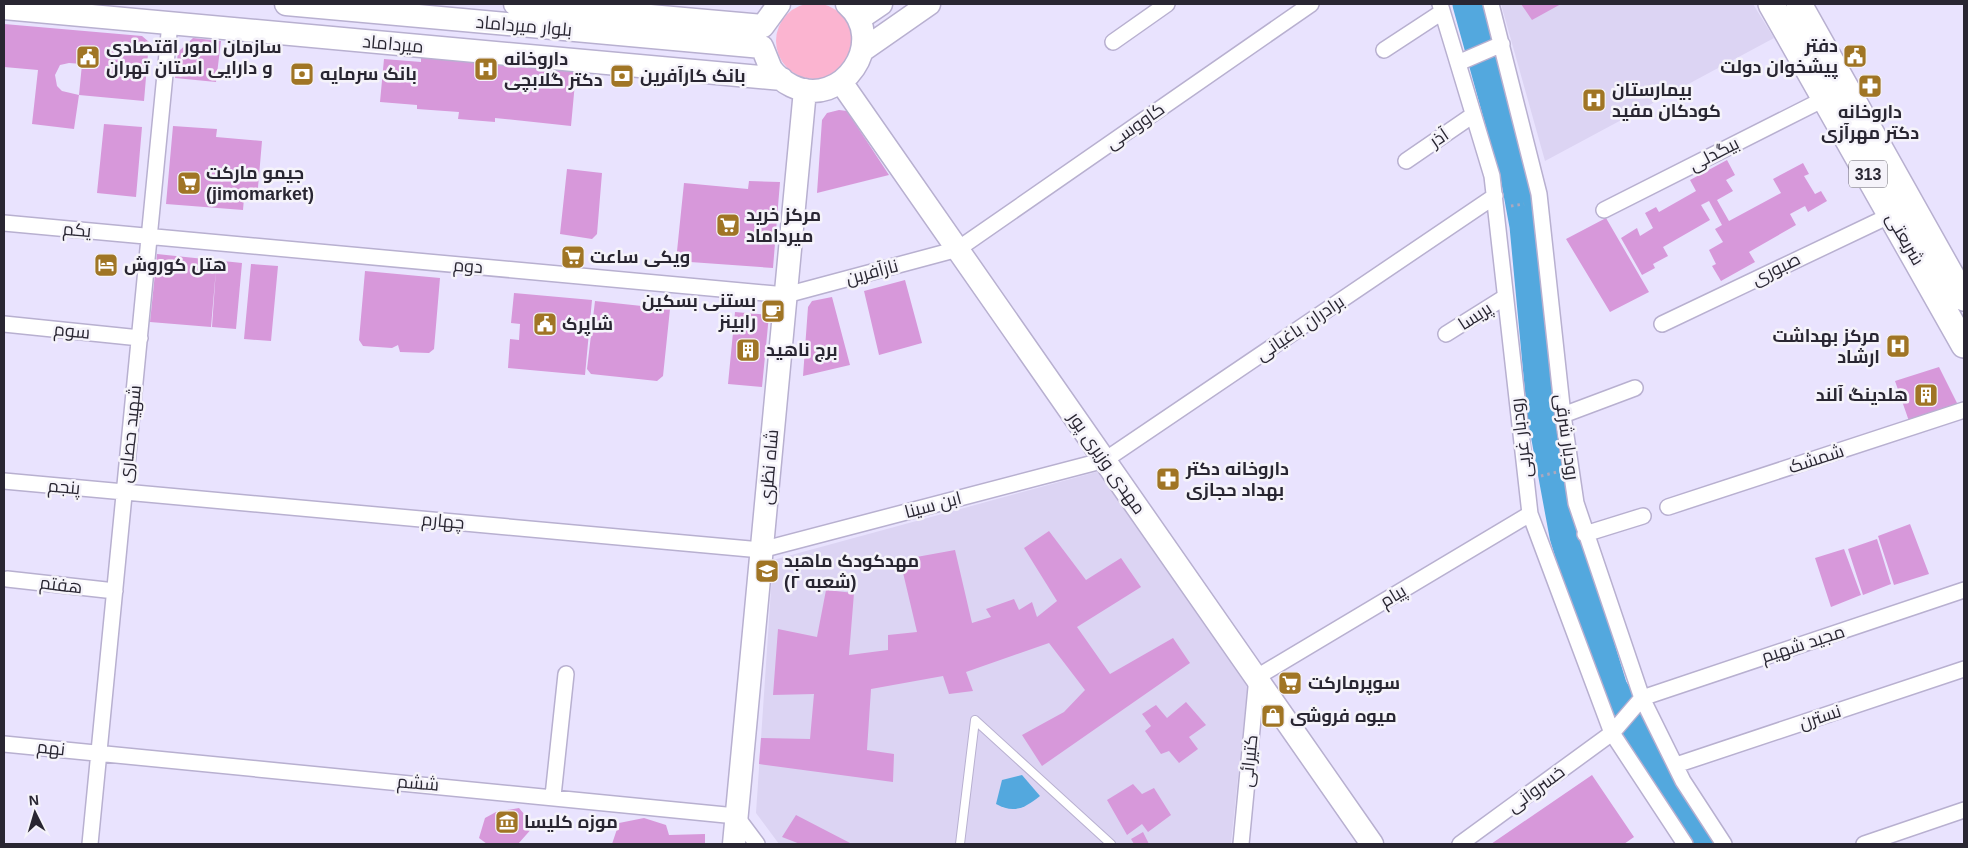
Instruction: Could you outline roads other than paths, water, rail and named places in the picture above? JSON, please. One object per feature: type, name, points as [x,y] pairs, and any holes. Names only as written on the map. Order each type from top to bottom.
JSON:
[{"type":"main road","name":"بلوار میرداماد","points":[[286,4],[763,37]]},
{"type":"main road","name":"بلوار میرداماد","points":[[515,4],[763,37]]},
{"type":"main road","points":[[779,4],[763,37],[771,69],[782,79],[805,90],[818,90],[842,82],[852,73],[863,50],[863,30],[853,11],[881,4]]},
{"type":"main road","points":[[863,50],[929,4]]},
{"type":"main road","name":"شریعتی","points":[[1771,4],[1964,345]]},
{"type":"main road","name":"شریعتی","points":[[1799,4],[1964,296]]},
{"type":"main road","name":"میرداماد","points":[[4,8],[782,79]]},
{"type":"main road","name":"مهدی وزیری پور","points":[[842,82],[1372,844]]},
{"type":"main road","name":"شاه نظری","points":[[734,844],[805,90]]},
{"type":"street","points":[[1113,42],[1167,4]]},
{"type":"street","name":"کاووسی","points":[[958,249],[1311,4]]},
{"type":"street","name":"رودبار شرقی","points":[[1490,4],[1502,44],[1540,202],[1563,415],[1576,503],[1642,698],[1683,781],[1724,844]]},
{"type":"street","points":[[1384,50],[1441,8]]},
{"type":"street","name":"رودبار غربی","points":[[1441,8],[1492,176],[1530,514],[1612,733],[1685,844]]},
{"type":"street","name":"شهید حصاری","points":[[90,844],[170,23]]},
{"type":"street","points":[[1458,63],[1502,44]]},
{"type":"street","name":"بیگدلی","points":[[1604,210],[1824,99]]},
{"type":"street","name":"آذر","points":[[1406,161],[1473,115]]},
{"type":"street","name":"برادران باغیانی","points":[[1105,460],[1496,202]]},
{"type":"street","name":"صبوری","points":[[1662,324],[1891,215]]},
{"type":"street","name":"یکم","points":[[4,223],[150,236]]},
{"type":"street","name":"دوم","points":[[150,236],[786,295]]},
{"type":"street","name":"نازآفرین","points":[[786,295],[958,249]]},
{"type":"street","name":"پریسا","points":[[1446,334],[1505,297]]},
{"type":"street","name":"سوم","points":[[4,324],[140,338]]},
{"type":"street","points":[[1563,415],[1635,388]]},
{"type":"street","name":"شمشک","points":[[1668,507],[1964,410]]},
{"type":"street","name":"ابن سینا","points":[[761,550],[1105,460]]},
{"type":"street","name":"پنجم","points":[[4,481],[124,492]]},
{"type":"street","name":"چهارم","points":[[124,492],[761,550]]},
{"type":"street","name":"پیام","points":[[1257,677],[1530,514]]},
{"type":"street","points":[[1585,534],[1643,516]]},
{"type":"street","name":"هفتم","points":[[7,579],[115,592]]},
{"type":"street","name":"مجید شهیم","points":[[1642,698],[1964,590]]},
{"type":"street","name":"نسترن","points":[[1676,764],[1964,669]]},
{"type":"street","points":[[553,796],[566,674]]},
{"type":"street","name":"کتیرائی","points":[[1241,844],[1257,677]]},
{"type":"street","name":"خسروانی","points":[[1460,844],[1612,733],[1642,698]]},
{"type":"street","name":"نهم","points":[[4,744],[99,753]]},
{"type":"street","name":"ششم","points":[[99,753],[553,796],[736,816]]},
{"type":"street","points":[[1864,844],[1964,810]]},
{"type":"street","points":[[736,816],[757,844]]},
{"type":"lane","points":[[960,844],[975,720],[1111,844]]},
{"type":"water","points":[[1022,775],[1040,796],[1029,804],[1014,809],[1008,809],[996,804],[1002,780]]},
{"type":"waterway","points":[[1468,4],[1516,177],[1525,226],[1543,417],[1565,536],[1612,688],[1705,844]]},
{"type":"place","name":"دفتر پیشخوان دولت","points":[[1855,56]]},
{"type":"place","name":"سازمان امور اقتصادی و دارایی استان تهران","points":[[88,57]]},
{"type":"place","name":"داروخانه دکتر گلابچی","points":[[486,69]]},
{"type":"place","name":"بانک سرمایه","points":[[302,74]]},
{"type":"place","name":"بانک کارآفرین","points":[[622,76]]},
{"type":"place","name":"داروخانه دکتر مهرآزی","points":[[1870,86]]},
{"type":"place","name":"بیمارستان کودکان مفید","points":[[1594,100]]},
{"type":"place","name":"جیمو مارکت (jimomarket)","points":[[189,183]]},
{"type":"place","name":"مرکز خرید میرداماد","points":[[728,225]]},
{"type":"place","name":"ویکی ساعت","points":[[573,257]]},
{"type":"place","name":"هتل کوروش","points":[[106,265]]},
{"type":"place","name":"بستنی بسکین رابینز","points":[[773,311]]},
{"type":"place","name":"شاپرک","points":[[545,324]]},
{"type":"place","name":"مرکز بهداشت ارشاد","points":[[1898,346]]},
{"type":"place","name":"برج ناهید","points":[[748,350]]},
{"type":"place","name":"هلدینگ آلند","points":[[1926,395]]},
{"type":"place","name":"داروخانه دکتر بهداد حجازی","points":[[1168,479]]},
{"type":"place","name":"مهدکودک ماهبد (شعبه ۲)","points":[[767,571]]},
{"type":"place","name":"سوپرمارکت","points":[[1290,683]]},
{"type":"place","name":"میوه فروشى","points":[[1273,716]]},
{"type":"place","name":"موزه کلیسا","points":[[507,822]]}]
